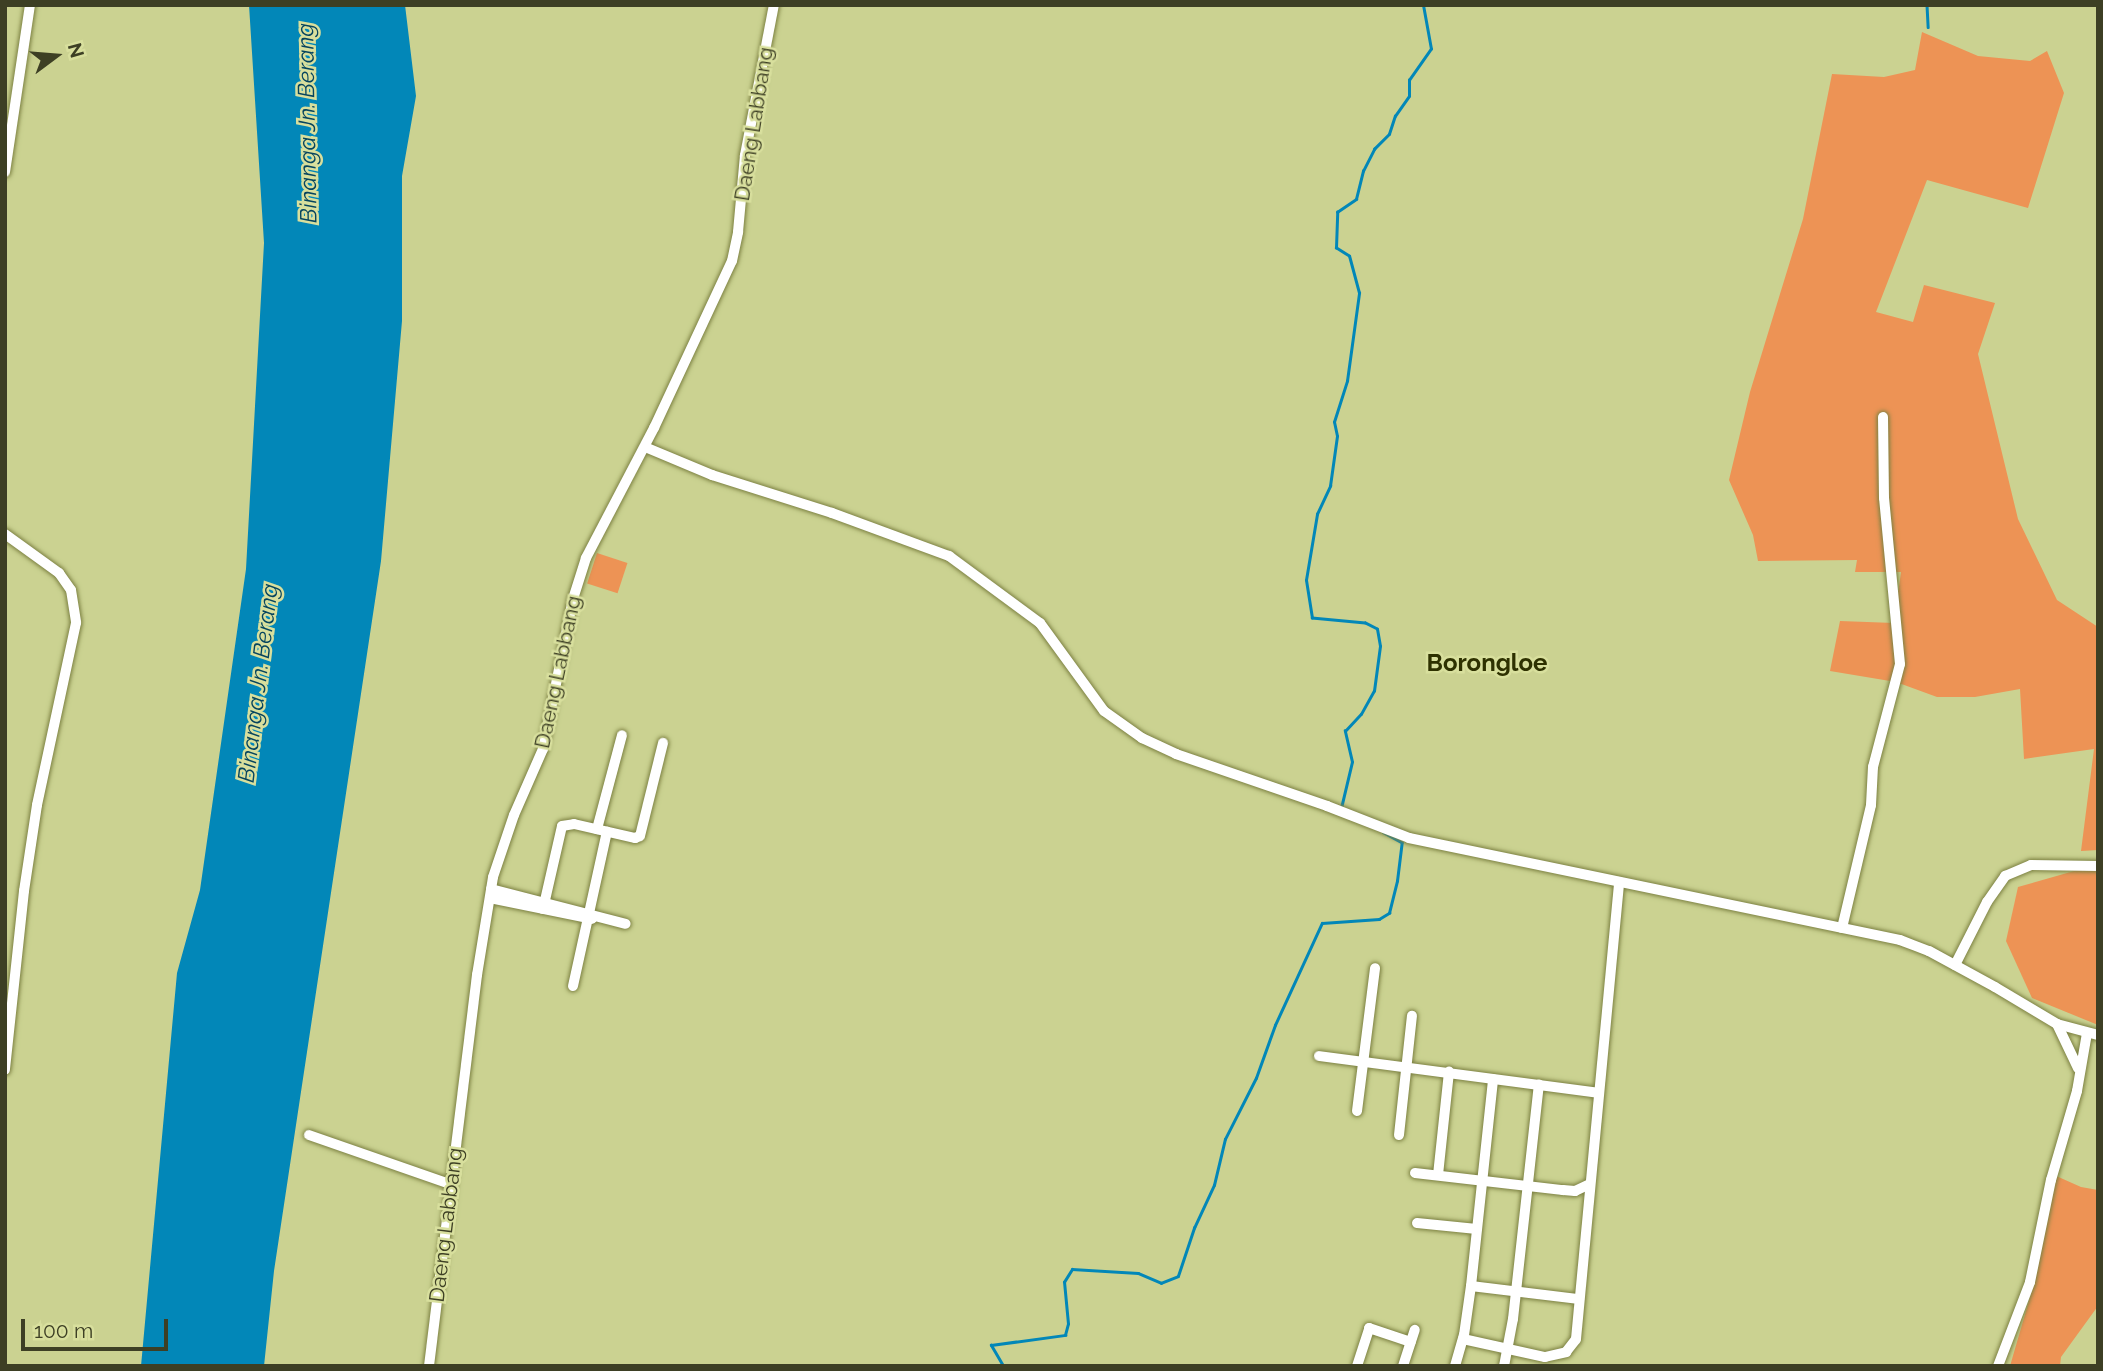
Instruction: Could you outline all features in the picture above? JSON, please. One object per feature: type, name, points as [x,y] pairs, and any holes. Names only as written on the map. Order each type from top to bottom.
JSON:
[{"type":"street","points":[[5,172],[30,5]]},
{"type":"street","name":"Daeng Labbang","points":[[429,1366],[450,1184],[490,893],[514,815],[543,749],[578,580],[615,500],[645,447],[732,261],[738,232],[745,155],[774,5]]},
{"type":"street","points":[[1842,928],[1871,805],[1873,767],[1900,664],[1886,523],[1883,417]]},
{"type":"street","points":[[645,447],[712,475],[832,513],[949,556],[1040,623],[1099,706],[1151,743],[1409,838],[1900,940],[1955,965],[2057,1024],[2092,1034],[2078,1068],[2077,1091],[2051,1180],[2030,1282],[1998,1366]]},
{"type":"street","points":[[5,534],[59,573],[71,590],[76,622],[37,805],[23,891],[5,1070]]},
{"type":"street","points":[[573,986],[592,917],[602,830],[622,734]]},
{"type":"street","points":[[544,905],[562,826],[574,824],[635,838],[640,836],[663,743]]},
{"type":"street","points":[[1955,965],[1987,902],[2005,876],[2031,865],[2098,866]]},
{"type":"street","points":[[1463,1339],[1545,1357],[1566,1352],[1576,1339],[1588,1185],[1619,882]]},
{"type":"street","points":[[490,893],[626,924]]},
{"type":"street","points":[[1357,1111],[1375,968]]},
{"type":"street","points":[[1399,1135],[1412,1016]]},
{"type":"street","points":[[2057,1024],[2078,1068]]},
{"type":"street","points":[[1319,1056],[1599,1093]]},
{"type":"street","points":[[1438,1175],[1449,1072]]},
{"type":"street","points":[[1455,1366],[1463,1339],[1471,1286],[1493,1079]]},
{"type":"street","points":[[1504,1366],[1509,1350],[1539,1084]]},
{"type":"street","points":[[309,1135],[450,1184]]},
{"type":"street","points":[[1415,1173],[1575,1191],[1588,1185]]},
{"type":"street","points":[[1417,1223],[1477,1229]]},
{"type":"street","points":[[1471,1286],[1578,1299]]},
{"type":"street","points":[[1357,1366],[1369,1328],[1411,1342]]},
{"type":"street","points":[[1403,1366],[1415,1330]]},
{"type":"shaded area","points":[[1922,32],[1978,56],[2030,61],[2047,51],[2064,93],[2028,208],[1927,180],[1876,312],[1913,322],[1924,285],[1995,303],[1978,354],[2018,519],[2057,600],[2098,627],[2098,850],[2081,851],[2094,749],[2024,759],[2020,689],[1975,697],[1937,697],[1896,682],[1830,671],[1840,621],[1894,623],[1901,572],[1855,572],[1857,560],[1758,561],[1753,535],[1729,480],[1750,392],[1803,219],[1832,74],[1884,77],[1915,70]]},
{"type":"shaded area","points":[[597,553],[627,563],[618,593],[587,583]]},
{"type":"shaded area","points":[[2088,867],[2098,873],[2098,1025],[2032,998],[2006,941],[2018,887]]},
{"type":"shaded area","points":[[2054,1175],[2081,1187],[2098,1190],[2098,1306],[2061,1357],[2060,1366],[2010,1366],[2035,1280]]},
{"type":"water","name":"Binanga Jn. Berang","points":[[249,5],[405,5],[416,96],[402,176],[402,321],[381,561],[274,1271],[264,1366],[141,1366],[177,973],[200,890],[246,569],[264,243]]},
{"type":"waterway","points":[[1341,808],[1352,762],[1345,731],[1361,714],[1374,691],[1380,646],[1377,629],[1365,623],[1312,618],[1306,580],[1317,514],[1330,486],[1337,436],[1334,422],[1347,381],[1359,293],[1349,256],[1336,248],[1337,212],[1356,199],[1363,171],[1374,149],[1389,134],[1395,116],[1409,96],[1409,80],[1431,49],[1423,5]]},
{"type":"waterway","points":[[1927,5],[1928,27]]},
{"type":"waterway","points":[[1003,1366],[991,1345],[1065,1335],[1068,1324],[1064,1282],[1072,1269],[1138,1273],[1161,1283],[1178,1276],[1194,1228],[1214,1185],[1225,1139],[1256,1078],[1275,1025],[1322,923],[1379,919],[1389,913],[1402,843],[1384,833]]},
{"type":"district","name":"Borongloe","points":[[1487,663]]}]
